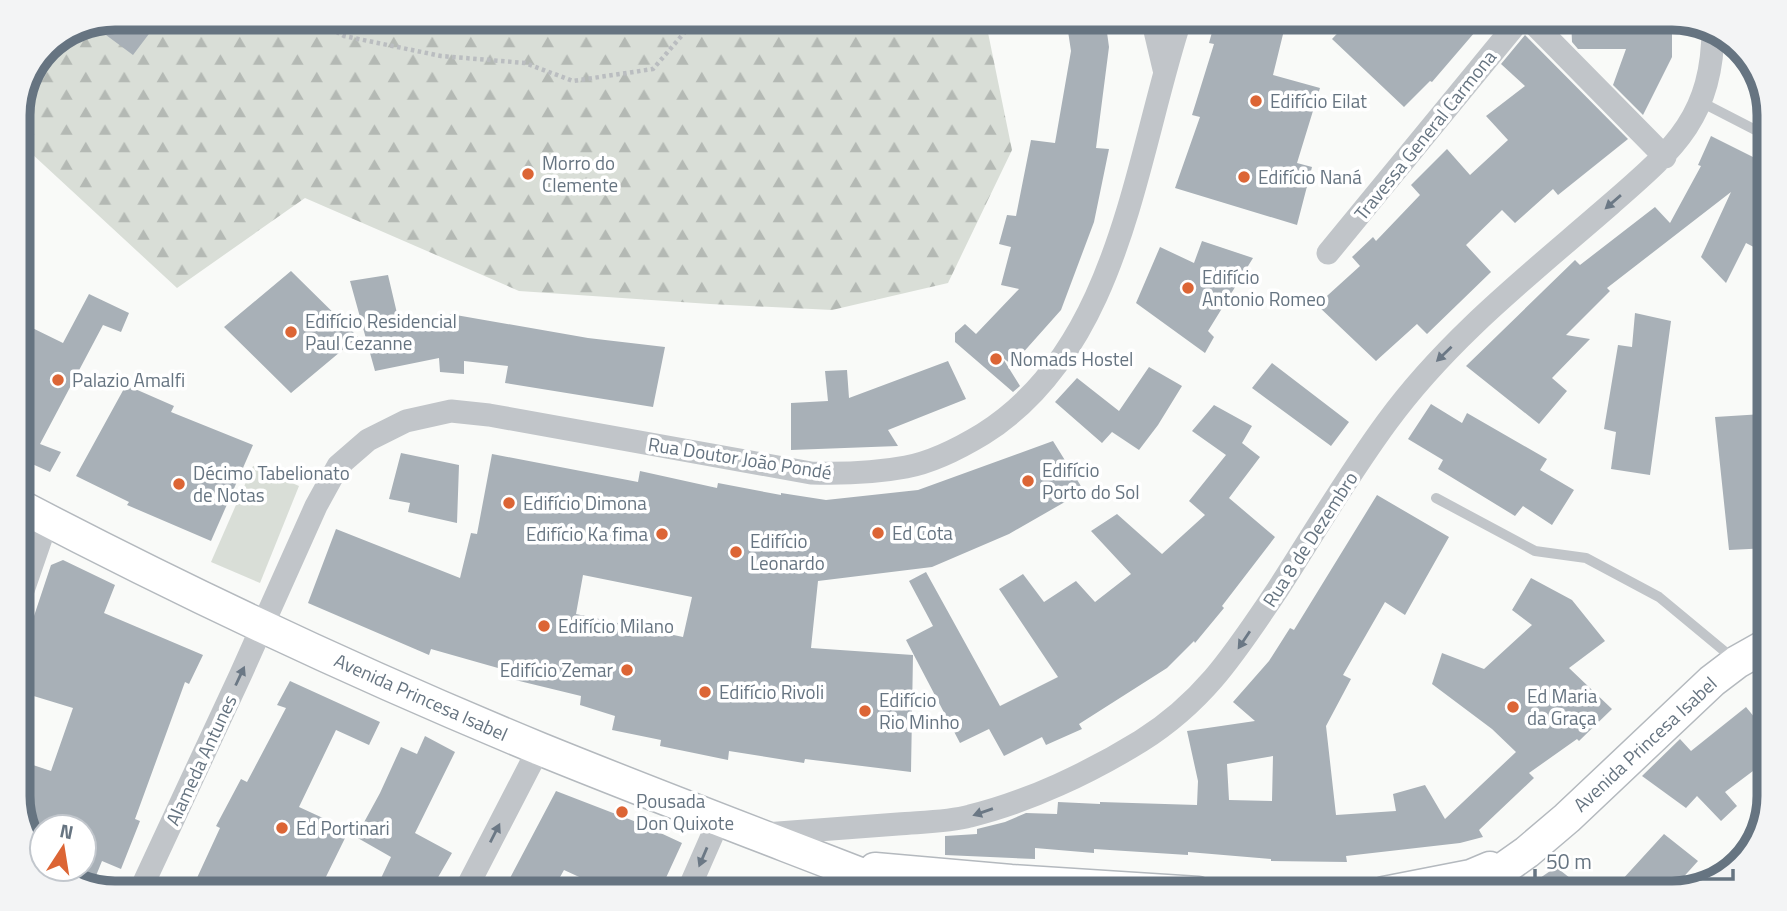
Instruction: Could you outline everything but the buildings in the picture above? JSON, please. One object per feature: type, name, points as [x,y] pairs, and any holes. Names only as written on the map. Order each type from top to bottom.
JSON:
[{"type":"main road","name":"Avenida Princesa Isabel","points":[[30,512],[263,626],[396,687],[539,748],[876,881]]},
{"type":"main road","name":"Avenida Princesa Isabel","points":[[1487,881],[1567,818],[1712,681],[1757,651]]},
{"type":"main road","name":"Avenida Princesa Isabel","points":[[1447,881],[1471,876],[1527,852]]},
{"type":"main road","name":"Avenida Princesa Isabel","points":[[835,865],[958,881]]},
{"type":"street","points":[[1155,30],[1164,69]]},
{"type":"street","name":"Rua Doutor João Pondé","points":[[263,626],[316,506],[338,466],[368,440],[406,421],[451,411],[489,415],[751,464],[811,473],[861,474],[909,467],[960,448],[1008,418],[1050,375],[1083,326],[1110,265],[1177,30]]},
{"type":"street","name":"Travessa General Carmona","points":[[1328,253],[1511,30]]},
{"type":"street","points":[[1540,30],[1665,157]]},
{"type":"street","name":"Rua 8 de Dezembro","points":[[757,835],[969,817],[1047,789],[1087,770],[1141,741],[1186,708],[1223,670],[1386,424],[1426,371],[1486,312],[1665,157],[1701,102],[1708,79],[1713,41]]},
{"type":"street","points":[[30,571],[47,521]]},
{"type":"street","name":"Alameda Antunes","points":[[145,881],[263,626]]},
{"type":"street","points":[[471,881],[539,748]]},
{"type":"street","points":[[693,881],[719,820]]},
{"type":"lane","points":[[1701,102],[1757,131]]},
{"type":"lane","points":[[1436,498],[1535,551],[1586,558],[1659,597],[1737,662]]},
{"type":"path","points":[[333,30],[344,36],[441,56],[526,63],[573,81],[653,69],[687,30]]},
{"type":"green space","name":"Morro do Clemente","points":[[115,30],[987,30],[1012,150],[948,283],[832,310],[519,291],[305,198],[177,288],[30,152],[30,109],[39,77],[47,63],[59,51],[82,36]]},
{"type":"green space","points":[[253,466],[299,486],[260,583],[211,562]]},
{"type":"place","name":"Edifício Eilat","points":[[1256,101]]},
{"type":"place","name":"Morro do Clemente","points":[[528,174]]},
{"type":"place","name":"Edifício Naná","points":[[1244,177]]},
{"type":"place","name":"Edifício Antonio Romeo","points":[[1188,288]]},
{"type":"place","name":"Edifício Residencial Paul Cezanne","points":[[291,332]]},
{"type":"place","name":"Nomads Hostel","points":[[996,359]]},
{"type":"place","name":"Palazio Amalfi","points":[[58,380]]},
{"type":"place","name":"Edifício Porto do Sol","points":[[1028,481]]},
{"type":"place","name":"Décimo Tabelionato de Notas","points":[[179,484]]},
{"type":"place","name":"Edifício Dimona","points":[[509,503]]},
{"type":"place","name":"Ed Cota","points":[[878,533]]},
{"type":"place","name":"Edifício Ka fima","points":[[662,534]]},
{"type":"place","name":"Edifício Leonardo","points":[[736,552]]},
{"type":"place","name":"Edifício Milano","points":[[544,626]]},
{"type":"place","name":"Edifício Zemar","points":[[627,670]]},
{"type":"place","name":"Edifício Rivoli","points":[[705,692]]},
{"type":"place","name":"Ed Maria da Graça","points":[[1513,707]]},
{"type":"place","name":"Edifício Rio Minho","points":[[865,711]]},
{"type":"place","name":"Pousada Don Quixote","points":[[622,812]]},
{"type":"place","name":"Ed Portinari","points":[[282,828]]}]
